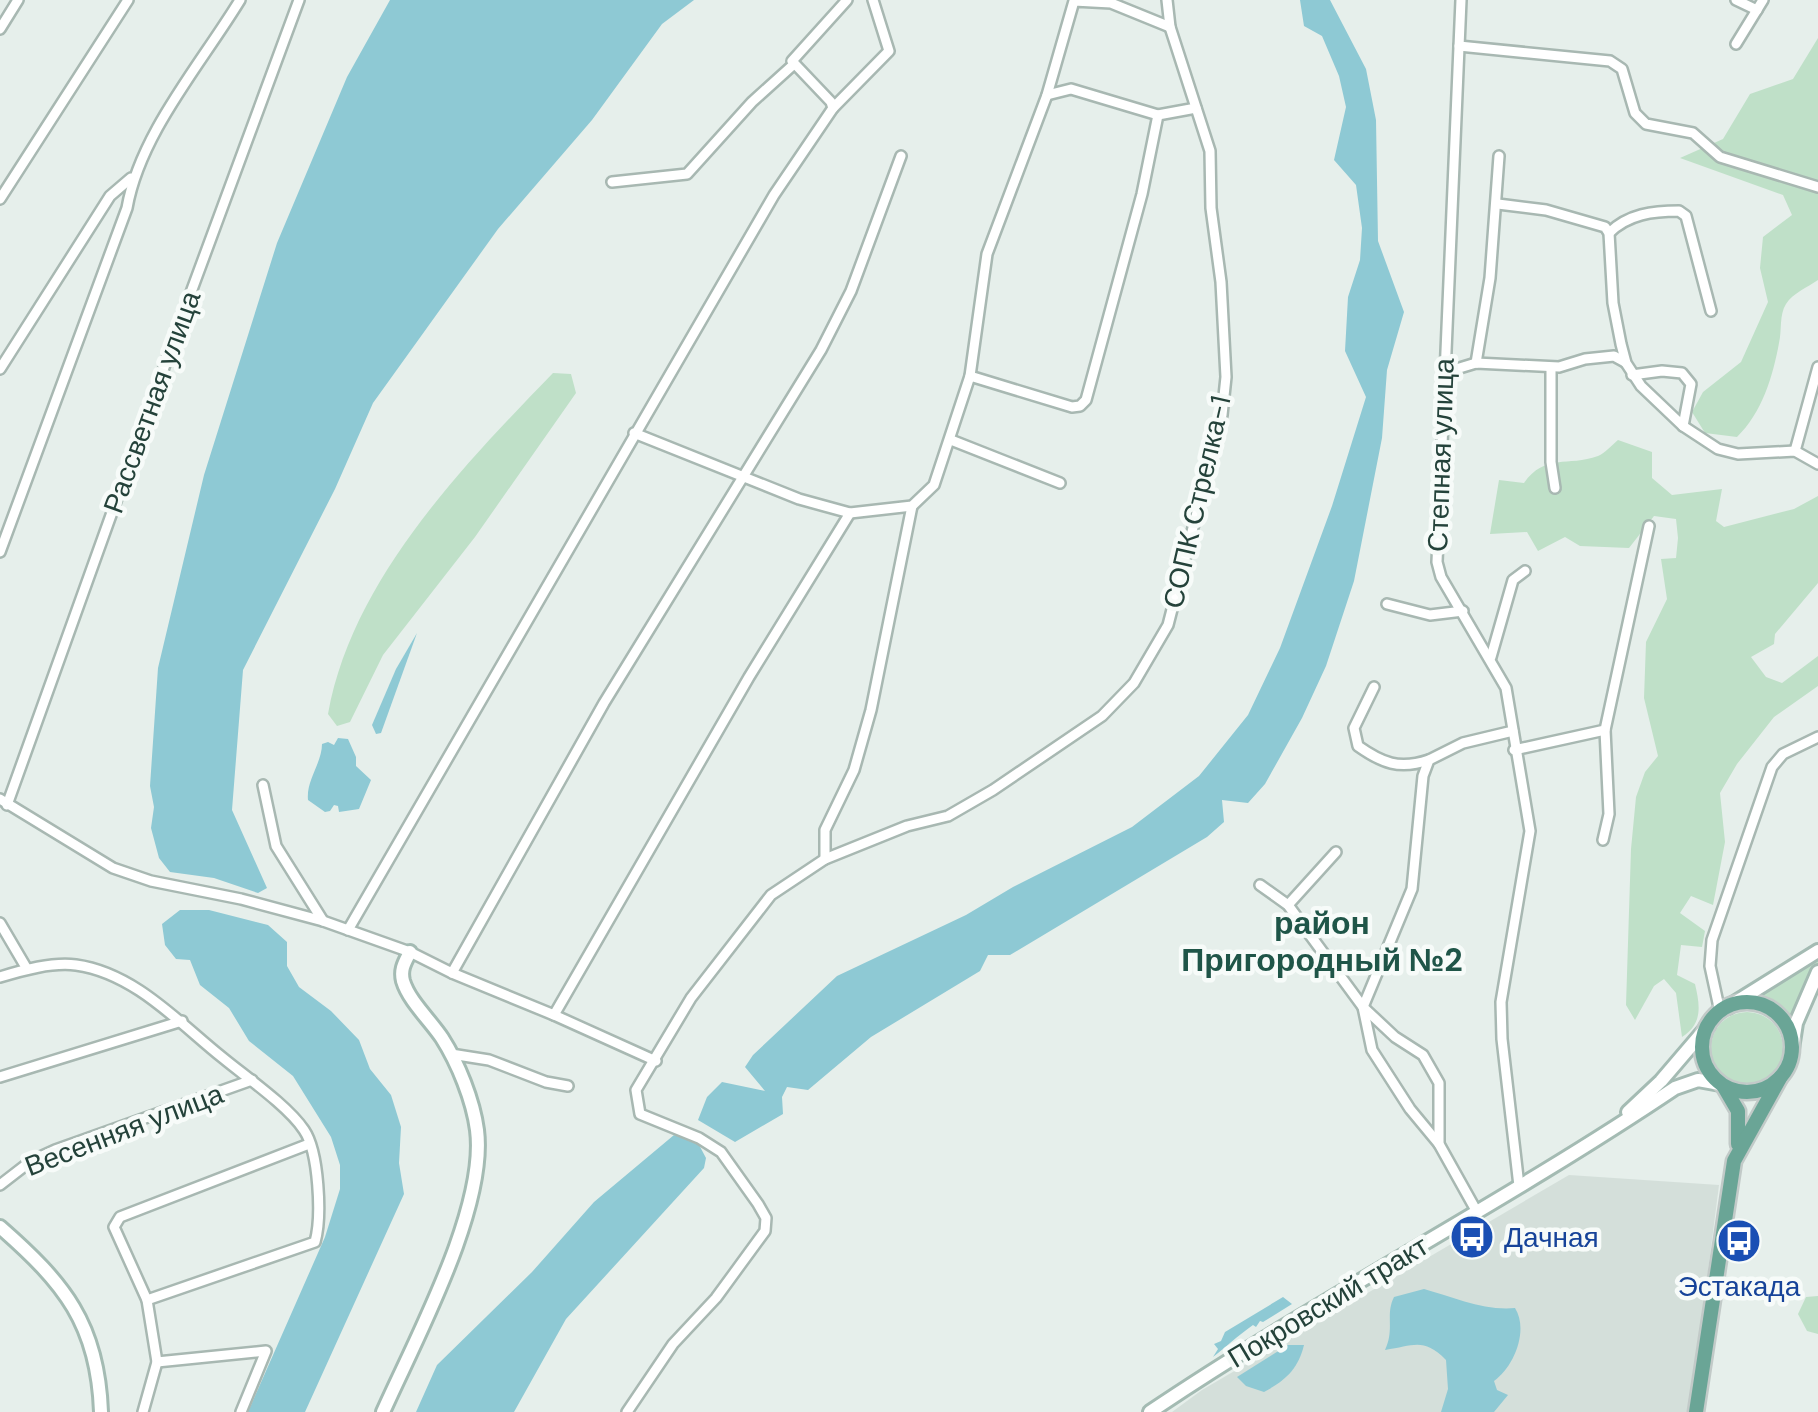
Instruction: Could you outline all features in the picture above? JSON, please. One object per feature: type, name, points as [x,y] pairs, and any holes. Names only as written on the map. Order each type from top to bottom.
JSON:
[{"type":"main road","points":[[1608,1131],[1661,1081],[1724,1009],[1818,951]]},
{"type":"main road","points":[[383,1412],[440,1288],[465,1214],[474,1176],[477,1128],[451,1054],[405,986],[403,966],[410,952]]},
{"type":"main road","points":[[1738,1150],[1791,1055],[1796,1023],[1818,972]]},
{"type":"main road","points":[[1724,1009],[1752,1003],[1774,1012],[1789,1031],[1791,1055]]},
{"type":"main road","points":[[1696,1412],[1738,1150],[1738,1112],[1705,1065],[1703,1039],[1708,1026]]},
{"type":"main road","points":[[1608,1131],[1686,1082],[1710,1080],[1740,1092],[1753,1092],[1780,1078]]},
{"type":"main road","name":"Покровский тракт","points":[[1150,1412],[1608,1131]]},
{"type":"main road","points":[[0,1226],[59,1285],[81,1318],[96,1355],[101,1412]]},
{"type":"street","points":[[0,29],[18,0]]},
{"type":"street","points":[[0,199],[128,0]]},
{"type":"street","points":[[0,369],[110,196],[132,177],[191,74],[240,0]]},
{"type":"street","name":"Рассветная улица","points":[[4,802],[299,0]]},
{"type":"street","points":[[833,108],[793,65],[792,58],[846,0]]},
{"type":"street","points":[[348,930],[774,195],[833,108],[889,51],[873,0]]},
{"type":"street","name":"СОПК Стрелка-1","points":[[627,1412],[673,1344],[716,1298],[765,1232],[766,1218],[721,1152],[699,1138],[640,1114],[636,1090],[691,998],[771,895],[825,859],[907,826],[948,816],[993,790],[1102,716],[1134,683],[1168,626],[1222,415],[1226,377],[1224,316],[1211,208],[1210,151],[1170,27],[1167,0]]},
{"type":"street","name":"Степная улица","points":[[1461,0],[1436,562],[1506,688],[1530,832],[1501,1002],[1519,1186]]},
{"type":"street","points":[[1736,0],[1757,10]]},
{"type":"street","points":[[1736,44],[1762,0]]},
{"type":"street","points":[[825,859],[825,830],[845,794],[872,710],[912,506],[934,485],[950,440],[970,376],[988,254],[1047,95],[1074,1],[1111,3],[1170,27]]},
{"type":"street","points":[[1459,46],[1610,60],[1622,69],[1634,113],[1646,124],[1692,133],[1720,157],[1818,187]]},
{"type":"street","points":[[612,182],[687,174],[752,102],[793,65]]},
{"type":"street","points":[[1047,95],[1071,89],[1158,114],[1196,108]]},
{"type":"street","points":[[970,376],[1072,407],[1086,400],[1142,194],[1158,114]]},
{"type":"street","points":[[452,973],[604,702],[843,308],[902,156]]},
{"type":"street","points":[[1476,364],[1498,204],[1500,156]]},
{"type":"street","points":[[0,552],[127,208],[132,177]]},
{"type":"street","points":[[1498,204],[1605,226],[1610,233],[1613,304],[1626,363],[1632,375],[1684,426],[1718,449],[1738,454],[1795,451],[1818,464]]},
{"type":"street","points":[[1610,233],[1629,218],[1679,210],[1686,216],[1711,311]]},
{"type":"street","points":[[1442,373],[1476,364],[1552,368],[1585,358],[1614,356],[1626,363]]},
{"type":"street","points":[[1795,451],[1818,367]]},
{"type":"street","points":[[1552,368],[1551,462],[1555,488]]},
{"type":"street","points":[[1632,375],[1662,370],[1682,373],[1691,384],[1684,426]]},
{"type":"street","points":[[634,433],[799,499],[850,513],[912,506]]},
{"type":"street","points":[[950,440],[1060,483]]},
{"type":"street","points":[[554,1016],[748,678],[850,513]]},
{"type":"street","points":[[1603,840],[1609,814],[1605,730],[1650,526]]},
{"type":"street","points":[[1491,657],[1513,580],[1525,572]]},
{"type":"street","points":[[1387,604],[1430,615],[1463,610]]},
{"type":"street","points":[[1374,688],[1354,728],[1358,746],[1391,765],[1413,765],[1463,743],[1513,731]]},
{"type":"street","points":[[1514,750],[1605,730]]},
{"type":"street","points":[[1724,1009],[1710,966],[1718,917],[1772,767],[1783,754],[1818,737]]},
{"type":"street","points":[[1428,760],[1412,889],[1363,1006],[1372,1050],[1410,1109],[1439,1144],[1478,1212]]},
{"type":"street","points":[[263,785],[276,846],[323,921]]},
{"type":"street","points":[[4,802],[113,868],[150,881],[323,921],[410,952],[656,1061]]},
{"type":"street","points":[[1288,905],[1336,852]]},
{"type":"street","points":[[1260,885],[1288,905],[1363,1006],[1395,1037],[1424,1055],[1439,1083],[1439,1144]]},
{"type":"street","points":[[0,923],[26,969]]},
{"type":"street","points":[[0,976],[26,969],[76,965],[120,980],[151,997],[182,1022],[252,1080],[304,1131],[316,1167],[316,1242],[147,1300]]},
{"type":"street","points":[[0,1077],[182,1022]]},
{"type":"street","points":[[451,1054],[489,1060],[546,1082],[568,1086]]},
{"type":"street","name":"Весенняя улица","points":[[0,1185],[30,1161],[55,1150],[252,1080]]},
{"type":"street","points":[[143,1412],[157,1362],[147,1300],[114,1227],[120,1217],[308,1144]]},
{"type":"street","points":[[157,1362],[266,1351],[242,1412]]},
{"type":"shaded area","points":[[1569,1175],[1719,1185],[1690,1412],[1172,1412],[1202,1390]]},
{"type":"green space","points":[[1818,38],[1818,280],[1784,308],[1770,381],[1746,427],[1737,437],[1705,433],[1692,412],[1703,392],[1741,362],[1768,302],[1760,268],[1763,237],[1792,215],[1783,195],[1680,158],[1723,139],[1750,94],[1793,79]]},
{"type":"green space","points":[[553,373],[571,374],[576,393],[475,537],[383,655],[350,722],[337,726],[328,714],[341,665],[360,617],[386,572],[448,487]]},
{"type":"green space","points":[[1618,440],[1652,452],[1652,478],[1672,495],[1722,489],[1716,521],[1724,527],[1794,509],[1818,496],[1818,583],[1775,634],[1774,644],[1751,657],[1766,677],[1782,683],[1818,656],[1818,686],[1774,717],[1720,793],[1725,842],[1713,905],[1691,896],[1680,913],[1705,931],[1702,947],[1681,945],[1677,975],[1695,984],[1699,1007],[1694,1026],[1682,1037],[1676,993],[1664,979],[1654,986],[1635,1020],[1626,1005],[1636,797],[1645,772],[1658,756],[1644,698],[1646,642],[1667,599],[1661,559],[1676,558],[1676,519],[1654,516],[1629,548],[1580,546],[1565,537],[1538,551],[1527,532],[1490,534],[1499,480],[1524,483],[1540,468],[1598,456]]},
{"type":"green space","points":[[1818,956],[1818,969],[1794,1029],[1781,1013],[1749,999]]},
{"type":"green space","points":[[1747,1012],[1772,1023],[1783,1048],[1772,1073],[1747,1084],[1722,1073],[1711,1048],[1722,1023]]},
{"type":"green space","points":[[1818,1296],[1818,1334],[1807,1331],[1798,1314],[1806,1297]]},
{"type":"water","points":[[390,0],[694,0],[662,24],[592,120],[498,229],[373,403],[335,489],[243,670],[232,810],[267,888],[258,893],[214,878],[170,872],[159,858],[151,828],[154,807],[150,786],[158,668],[204,475],[277,243],[347,77]]},
{"type":"water","points":[[1300,0],[1330,0],[1366,69],[1376,120],[1378,241],[1404,312],[1387,370],[1382,438],[1354,581],[1326,666],[1302,718],[1265,784],[1248,803],[1222,800],[1224,822],[1207,837],[1010,955],[988,955],[980,971],[871,1037],[808,1090],[787,1087],[782,1097],[783,1114],[735,1142],[698,1120],[707,1097],[722,1082],[765,1091],[745,1067],[837,976],[966,915],[1132,827],[1199,776],[1248,715],[1280,648],[1332,506],[1366,397],[1345,351],[1348,297],[1360,260],[1362,228],[1356,185],[1334,160],[1346,107],[1339,76],[1322,36],[1304,26]]},
{"type":"water","points":[[417,633],[381,733],[376,734],[372,725],[396,669]]},
{"type":"water","points":[[338,738],[348,739],[356,766],[371,780],[359,809],[339,812],[334,805],[325,812],[308,800],[308,793],[322,744],[334,745]]},
{"type":"water","points":[[180,910],[209,910],[268,925],[287,942],[287,966],[299,987],[331,1011],[359,1040],[370,1069],[391,1095],[401,1127],[399,1163],[404,1194],[305,1412],[248,1412],[325,1237],[340,1189],[340,1165],[331,1137],[293,1076],[249,1041],[229,1008],[200,985],[190,960],[176,959],[165,945],[162,924]]},
{"type":"water","points":[[674,1135],[698,1143],[706,1158],[704,1168],[566,1319],[514,1412],[416,1412],[437,1365],[532,1272],[594,1202]]},
{"type":"water","points":[[1424,1289],[1480,1305],[1515,1308],[1520,1337],[1508,1367],[1494,1381],[1497,1390],[1508,1395],[1494,1412],[1441,1412],[1448,1389],[1446,1360],[1424,1346],[1385,1350],[1394,1297]]},
{"type":"water","points":[[1283,1297],[1292,1304],[1256,1327],[1253,1325],[1213,1357],[1218,1349],[1214,1344],[1221,1341],[1225,1332]]},
{"type":"water","points":[[1288,1345],[1304,1345],[1295,1367],[1272,1388],[1264,1392],[1246,1386],[1237,1377]]},
{"type":"place","name":"Дачная","points":[[1472,1237]]},
{"type":"place","name":"Эстакада","points":[[1739,1241]]},
{"type":"district","name":"район Пригородный №2","points":[[1322,942]]}]
